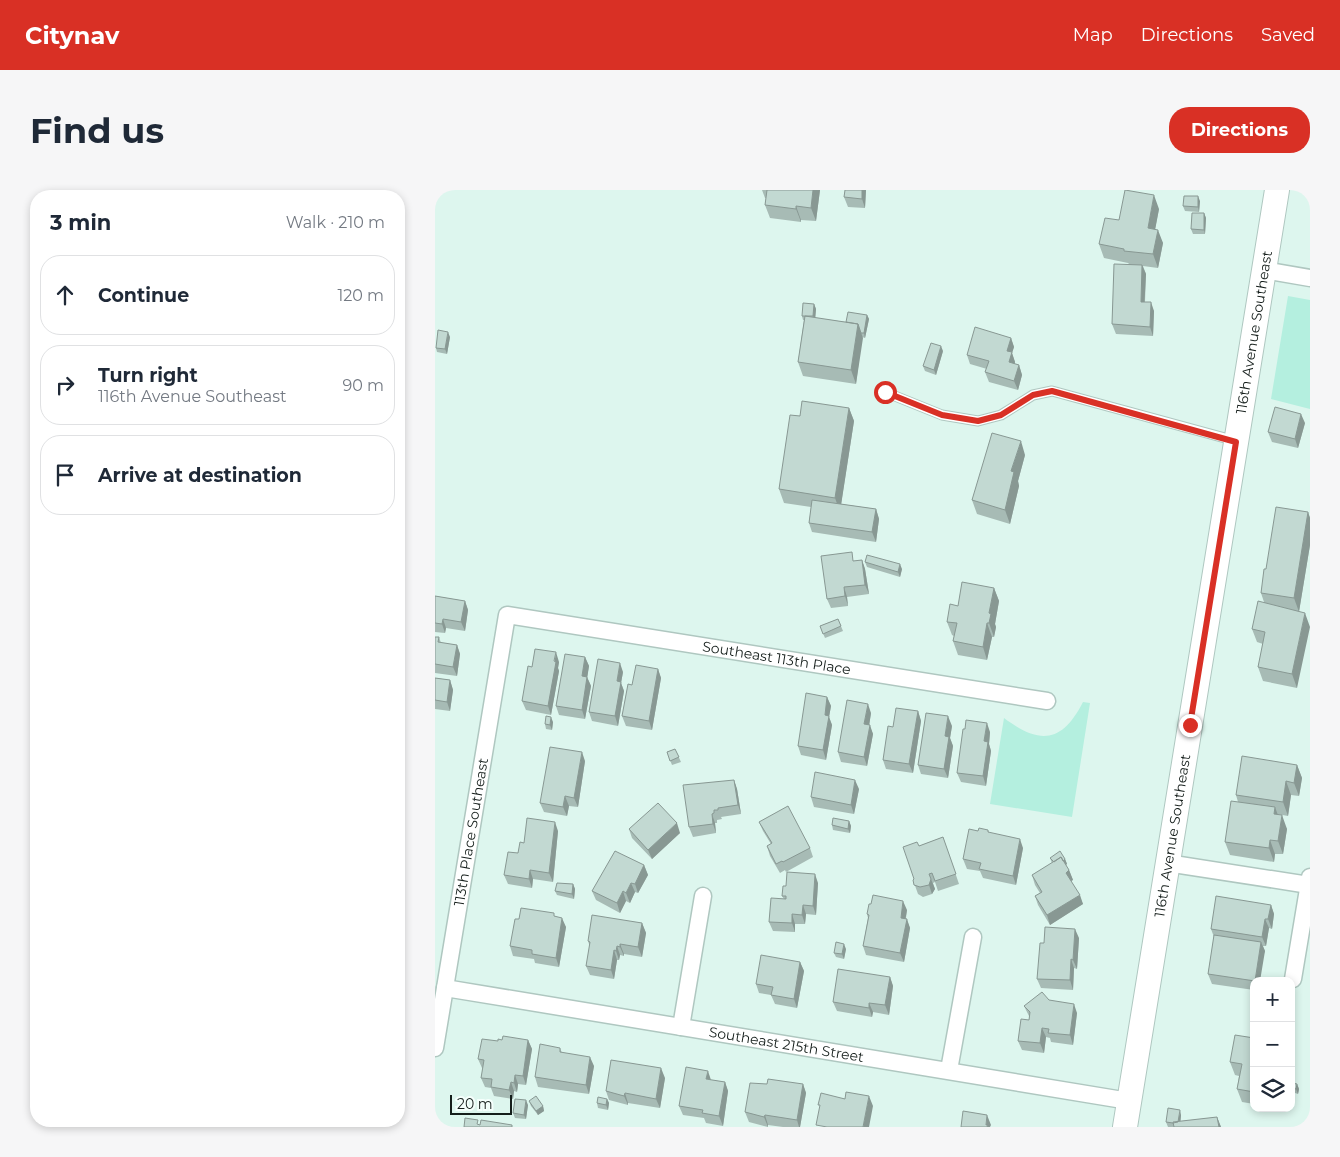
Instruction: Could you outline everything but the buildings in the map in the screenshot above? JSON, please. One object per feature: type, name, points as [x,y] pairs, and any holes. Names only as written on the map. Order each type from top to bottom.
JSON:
[{"type":"main road","name":"116th Avenue Southeast","points":[[1125,1127],[1277,190]]},
{"type":"street","points":[[1264,270],[1310,278]]},
{"type":"street","name":"Southeast 113th Place","points":[[507,616],[1047,701]]},
{"type":"street","name":"113th Place Southeast","points":[[435,1048],[507,616]]},
{"type":"street","points":[[1167,863],[1309,881],[1293,977]]},
{"type":"street","points":[[681,1027],[703,896]]},
{"type":"street","points":[[949,1070],[973,937]]},
{"type":"street","name":"Southeast 215th Street","points":[[445,988],[1129,1101]]},
{"type":"lane","points":[[885,392],[942,415],[978,421],[1001,415],[1033,395],[1052,391],[1236,442]]},
{"type":"green space","points":[[1288,296],[1310,300],[1310,409],[1271,399]]},
{"type":"green space","points":[[1083,702],[1090,703],[1072,817],[990,804],[1004,718],[1029,733],[1049,736],[1067,726]]},
{"type":"route","points":[[885,392],[942,415],[978,421],[1001,415],[1033,395],[1052,391],[1236,442],[1190,725]]}]
